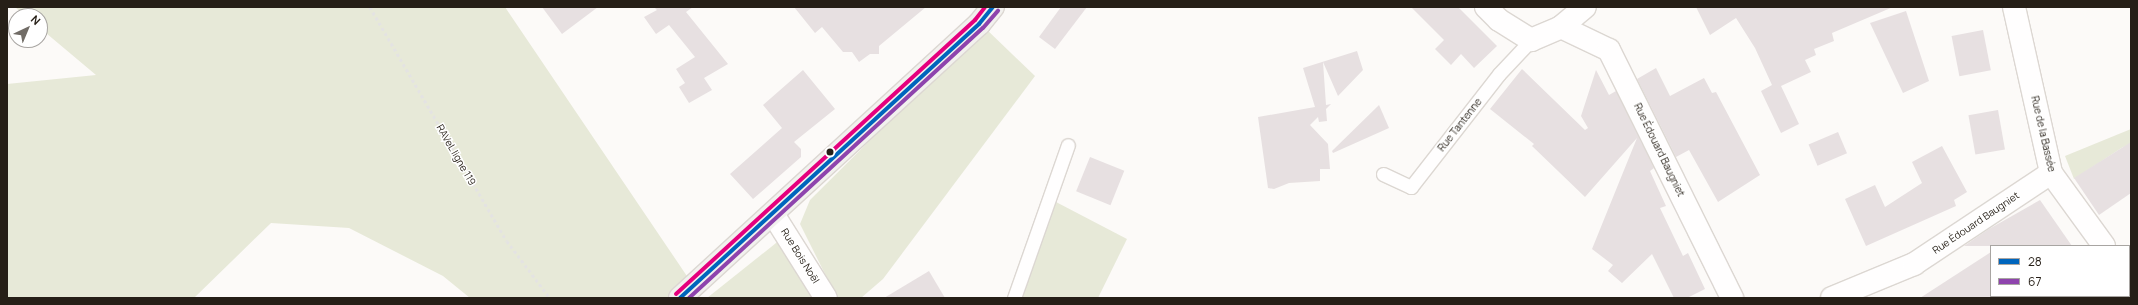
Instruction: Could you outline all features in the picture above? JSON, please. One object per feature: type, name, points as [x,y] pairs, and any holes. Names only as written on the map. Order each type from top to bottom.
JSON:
[{"type":"main road","points":[[680,298],[718,261],[773,214],[978,24],[993,7]]},
{"type":"street","points":[[1486,7],[1499,20],[1531,40]]},
{"type":"street","name":"Rue Tantenne","points":[[1531,40],[1561,27],[1585,7]]},
{"type":"street","name":"Rue de la Bassée","points":[[2014,7],[2051,173],[2103,245]]},
{"type":"street","name":"Rue Édouard Baugniet","points":[[1561,27],[1609,50],[1732,298]]},
{"type":"street","name":"Rue Édouard Baugniet","points":[[1832,298],[1914,264],[2051,173]]},
{"type":"street","name":"Rue Bois Noël","points":[[773,214],[826,298]]},
{"type":"lane","name":"Rue Tantenne","points":[[1383,174],[1411,187],[1499,74],[1531,40]]},
{"type":"lane","points":[[1014,298],[1068,144]]},
{"type":"path","name":"RAVeL ligne 119","points":[[370,7],[507,241],[550,298]]},
{"type":"green space","points":[[15,7],[505,7],[693,285],[675,298],[470,298],[443,276],[349,228],[271,223],[194,298],[7,298],[7,84],[96,75],[48,35],[48,8]]},
{"type":"green space","points":[[984,27],[1035,76],[883,279],[861,298],[837,298],[800,224],[810,200]]},
{"type":"green space","points":[[2131,129],[2131,146],[2123,147],[2074,179],[2065,156]]},
{"type":"green space","points":[[1056,202],[1127,239],[1098,298],[1017,298]]},
{"type":"green space","points":[[786,235],[823,298],[707,298]]},
{"type":"building","points":[[542,7],[598,7],[562,34]]},
{"type":"building","points":[[654,7],[693,7],[686,12],[728,64],[704,78],[712,90],[689,103],[679,87],[685,83],[676,69],[695,57],[669,25],[656,34],[644,17],[657,10]]},
{"type":"building","points":[[794,7],[926,7],[879,46],[879,54],[870,54],[859,62],[852,52],[843,52],[822,27],[815,33]]},
{"type":"building","points":[[1061,7],[1087,7],[1055,49],[1039,37]]},
{"type":"building","points":[[1411,7],[1458,7],[1497,46],[1474,68],[1461,54],[1451,65],[1435,49],[1444,40]]},
{"type":"building","points":[[1696,7],[1893,7],[1832,33],[1834,41],[1814,49],[1816,55],[1805,60],[1811,72],[1781,86],[1799,124],[1781,133],[1761,91],[1772,85],[1755,48],[1736,18],[1710,35]]},
{"type":"building","points":[[1906,11],[1929,81],[1903,93],[1870,23]]},
{"type":"building","points":[[1983,30],[1991,70],[1959,76],[1952,36]]},
{"type":"building","points":[[1357,51],[1363,70],[1338,96],[1323,62],[1326,105],[1331,104],[1326,109],[1327,121],[1319,122],[1318,117],[1310,125],[1328,144],[1330,169],[1320,169],[1320,181],[1289,183],[1274,189],[1268,188],[1258,117],[1315,107],[1303,68]]},
{"type":"building","points":[[1656,68],[1670,96],[1704,78],[1712,93],[1716,92],[1760,175],[1718,202],[1689,150],[1676,157],[1637,79]]},
{"type":"building","points":[[1522,69],[1585,130],[1588,128],[1581,116],[1596,70],[1609,95],[1616,91],[1654,168],[1650,171],[1666,206],[1660,208],[1683,256],[1688,253],[1705,289],[1687,298],[1674,298],[1652,254],[1622,283],[1608,271],[1613,265],[1592,249],[1637,138],[1585,197],[1532,146],[1534,144],[1490,109]]},
{"type":"building","points":[[803,70],[835,109],[794,142],[801,149],[801,157],[753,199],[730,174],[782,128],[763,105]]},
{"type":"building","points":[[1379,105],[1389,128],[1333,153],[1332,151]]},
{"type":"building","points":[[1998,110],[2005,149],[1975,155],[1968,115]]},
{"type":"building","points":[[1838,132],[1847,153],[1818,166],[1809,145]]},
{"type":"building","points":[[2131,142],[2131,193],[2099,215],[2074,178]]},
{"type":"building","points":[[1942,146],[1967,192],[1954,200],[1956,206],[1866,246],[1845,199],[1875,185],[1885,207],[1922,183],[1912,162]]},
{"type":"building","points":[[1090,157],[1124,171],[1110,205],[1076,191]]},
{"type":"building","points":[[2040,200],[2071,245],[1964,246],[1989,229]]},
{"type":"building","points":[[1990,253],[1991,298],[1920,298]]},
{"type":"building","points":[[929,271],[945,298],[884,298]]},
{"type":"transit line","points":[[676,294],[975,20],[985,7]]},
{"type":"transit line","name":"28","points":[[680,298],[979,24],[993,7]]},
{"type":"transit line","name":"67","points":[[689,298],[983,28],[998,11]]}]
